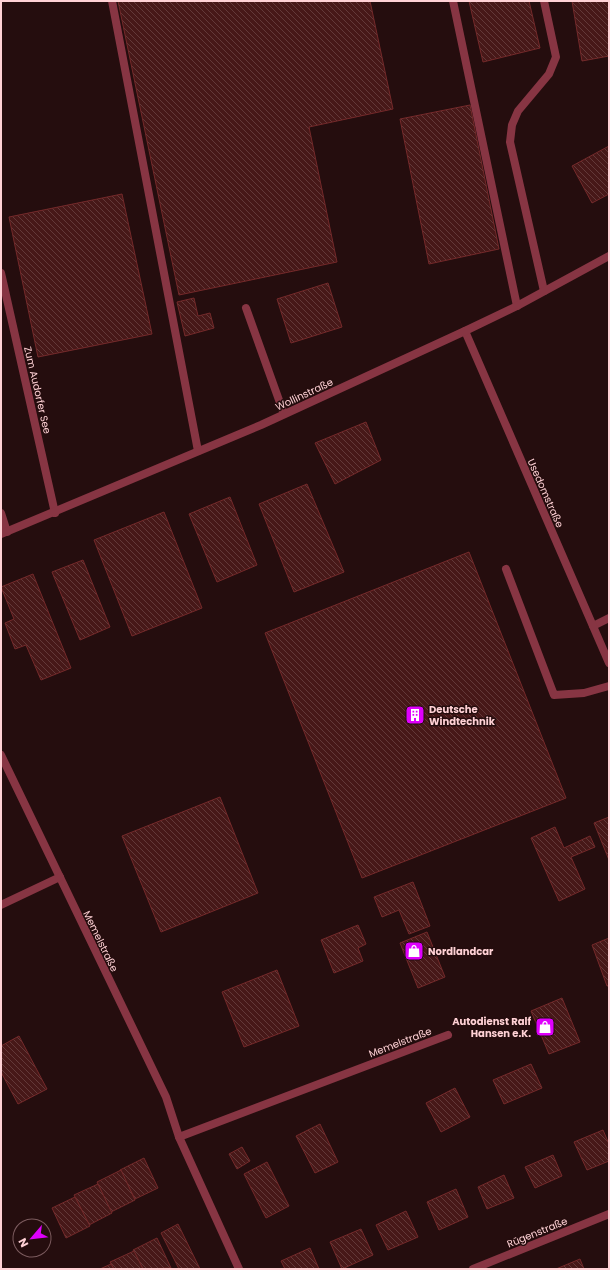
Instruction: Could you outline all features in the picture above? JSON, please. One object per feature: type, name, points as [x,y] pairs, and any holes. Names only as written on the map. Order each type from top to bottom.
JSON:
[{"type":"street","points":[[112,1],[198,451]]},
{"type":"street","points":[[453,1],[517,306]]},
{"type":"street","points":[[544,1],[556,57],[549,74],[518,111],[512,125],[510,142],[544,291]]},
{"type":"street","name":"Wollinstraße","points":[[4,533],[284,414],[517,306],[609,256]]},
{"type":"street","name":"Zum Audorfer See","points":[[1,273],[55,512]]},
{"type":"street","points":[[246,308],[284,414]]},
{"type":"street","name":"Usedomstraße","points":[[464,331],[609,663]]},
{"type":"street","points":[[1,513],[4,533]]},
{"type":"street","points":[[506,569],[554,695],[584,693],[609,686]]},
{"type":"street","points":[[593,626],[609,618]]},
{"type":"street","name":"Memelstraße","points":[[1,755],[166,1097],[179,1137],[239,1269]]},
{"type":"street","points":[[1,905],[60,877]]},
{"type":"street","name":"Memelstraße","points":[[179,1137],[448,1035]]},
{"type":"street","name":"Rügenstraße","points":[[474,1269],[609,1214]]},
{"type":"building","points":[[118,1],[370,1],[393,109],[309,127],[337,262],[179,295]]},
{"type":"building","points":[[469,1],[529,1],[540,48],[483,62]]},
{"type":"building","points":[[572,1],[609,1],[609,56],[582,61]]},
{"type":"building","points":[[470,105],[499,249],[429,264],[400,119]]},
{"type":"building","points":[[609,146],[609,194],[592,203],[572,166]]},
{"type":"building","points":[[122,194],[152,334],[38,357],[9,217]]},
{"type":"building","points":[[328,283],[342,327],[291,343],[277,299]]},
{"type":"building","points":[[194,298],[198,316],[210,313],[214,328],[185,336],[177,302]]},
{"type":"building","points":[[366,422],[381,460],[335,484],[315,443]]},
{"type":"building","points":[[307,484],[344,572],[294,592],[259,504]]},
{"type":"building","points":[[230,497],[257,565],[217,582],[189,514]]},
{"type":"building","points":[[164,512],[202,608],[132,636],[94,540]]},
{"type":"building","name":"Deutsche Windtechnik","points":[[469,552],[566,798],[362,878],[265,633]]},
{"type":"building","points":[[83,560],[110,627],[80,640],[52,572]]},
{"type":"building","points":[[33,574],[71,668],[41,680],[26,645],[15,649],[5,623],[14,619],[1,587]]},
{"type":"building","points":[[220,797],[258,893],[161,932],[122,836]]},
{"type":"building","points":[[609,817],[609,860],[594,823]]},
{"type":"building","points":[[555,827],[564,848],[590,836],[595,847],[571,857],[585,889],[559,901],[531,838]]},
{"type":"building","points":[[413,882],[430,926],[409,934],[399,910],[382,917],[374,897]]},
{"type":"building","points":[[358,925],[366,944],[358,948],[363,961],[334,973],[321,940]]},
{"type":"building","points":[[427,932],[445,977],[418,988],[400,943]]},
{"type":"building","points":[[609,938],[609,986],[607,986],[592,945]]},
{"type":"building","points":[[277,970],[299,1026],[244,1047],[222,992]]},
{"type":"building","points":[[562,998],[580,1042],[549,1054],[531,1011]]},
{"type":"building","points":[[19,1036],[47,1089],[18,1104],[1,1072],[1,1046]]},
{"type":"building","points":[[531,1064],[542,1088],[504,1104],[493,1080]]},
{"type":"building","points":[[455,1088],[470,1117],[441,1132],[426,1103]]},
{"type":"building","points":[[320,1124],[338,1162],[315,1173],[296,1136]]},
{"type":"building","points":[[603,1130],[609,1144],[609,1161],[587,1170],[574,1142]]},
{"type":"building","points":[[242,1147],[250,1161],[237,1169],[229,1154]]},
{"type":"building","points":[[553,1155],[562,1176],[535,1188],[525,1167]]},
{"type":"building","points":[[144,1158],[158,1188],[135,1199],[120,1170]]},
{"type":"building","points":[[267,1162],[289,1206],[266,1218],[244,1174]]},
{"type":"building","points":[[121,1170],[135,1200],[111,1212],[97,1182]]},
{"type":"building","points":[[504,1175],[514,1198],[487,1209],[478,1187]]},
{"type":"building","points":[[98,1184],[112,1213],[89,1225],[74,1195]]},
{"type":"building","points":[[456,1189],[468,1217],[439,1230],[427,1202]]},
{"type":"building","points":[[75,1197],[90,1226],[66,1238],[52,1208]]},
{"type":"building","points":[[406,1211],[418,1237],[388,1250],[376,1225]]},
{"type":"building","points":[[178,1224],[200,1269],[179,1269],[161,1233]]},
{"type":"building","points":[[361,1229],[373,1255],[342,1269],[330,1242]]},
{"type":"building","points":[[157,1238],[171,1268],[143,1269],[133,1250]]},
{"type":"building","points":[[310,1248],[319,1269],[285,1269],[281,1261]]},
{"type":"building","points":[[134,1251],[143,1269],[114,1269],[110,1262]]},
{"type":"building","points":[[580,1259],[584,1269],[556,1269]]},
{"type":"building","points":[[111,1264],[114,1269],[100,1269]]},
{"type":"place","name":"Deutsche Windtechnik","points":[[415,715]]},
{"type":"place","name":"Nordlandcar","points":[[414,951]]},
{"type":"place","name":"Autodienst Ralf Hansen e.K.","points":[[545,1027]]}]
